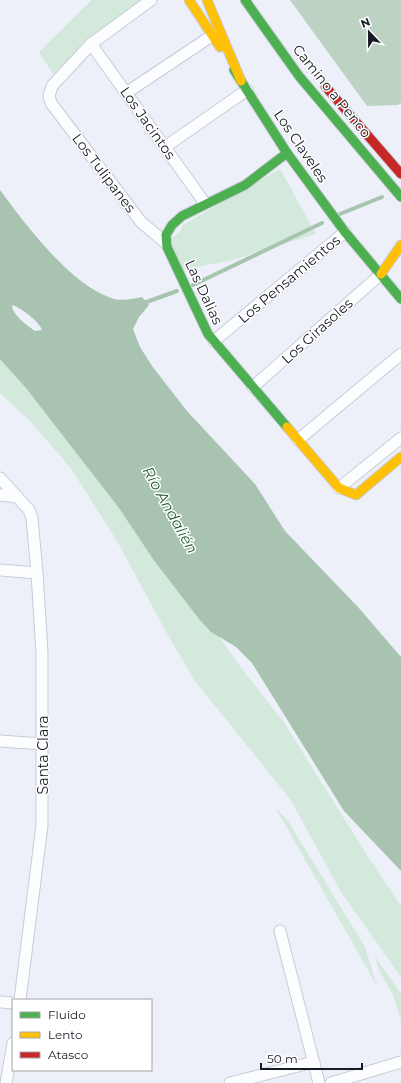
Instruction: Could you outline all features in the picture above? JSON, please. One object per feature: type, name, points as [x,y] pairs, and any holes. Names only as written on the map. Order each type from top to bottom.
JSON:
[{"type":"main road","name":"Los Claveles","points":[[189,0],[287,153],[345,232],[401,299]]},
{"type":"main road","points":[[207,0],[244,86]]},
{"type":"main road","name":"Camino a Penco","points":[[245,0],[304,82],[401,197]]},
{"type":"main road","name":"Camino a Penco","points":[[317,76],[401,174]]},
{"type":"main road","points":[[166,243],[167,231],[175,221],[204,202],[230,194],[240,188],[287,153]]},
{"type":"main road","name":"Las Dalias","points":[[166,243],[208,334],[339,488]]},
{"type":"main road","points":[[381,274],[401,245]]},
{"type":"main road","points":[[339,488],[356,495],[401,457]]},
{"type":"street","points":[[91,44],[151,0]]},
{"type":"street","points":[[126,93],[212,35]]},
{"type":"street","name":"Los Jacintos","points":[[91,44],[204,202]]},
{"type":"street","name":"Los Tulipanes","points":[[91,44],[52,86],[49,96],[51,103],[141,222],[166,243]]},
{"type":"street","points":[[165,147],[244,86]]},
{"type":"street","name":"Los Pensamientos","points":[[214,341],[345,232]]},
{"type":"street","name":"Los Girasoles","points":[[253,387],[381,274]]},
{"type":"street","points":[[298,440],[401,354]]},
{"type":"street","points":[[339,488],[401,438]]},
{"type":"street","points":[[0,478],[17,497]]},
{"type":"street","points":[[0,495],[17,497]]},
{"type":"street","name":"Santa Clara","points":[[17,497],[29,510],[34,526],[42,653],[42,817],[40,849],[20,999]]},
{"type":"street","points":[[0,570],[37,573]]},
{"type":"street","points":[[0,741],[42,744]]},
{"type":"street","points":[[280,931],[320,1083]]},
{"type":"street","points":[[0,1002],[12,1003]]},
{"type":"street","points":[[6,1083],[12,1049]]},
{"type":"street","points":[[230,1083],[314,1062]]},
{"type":"street","points":[[332,1083],[401,1062]]},
{"type":"shaded area","points":[[92,0],[141,0],[95,34],[53,74],[39,52]]},
{"type":"shaded area","points":[[290,0],[401,0],[401,103],[398,105],[367,106]]},
{"type":"shaded area","points":[[280,169],[316,234],[229,261],[178,270],[166,243],[180,232],[183,225]]},
{"type":"shaded area","points":[[0,351],[174,574],[242,669],[283,721],[365,852],[401,906],[401,977],[341,892],[290,799],[195,681],[165,630],[117,541],[70,467],[30,421],[0,393]]},
{"type":"shaded area","points":[[275,807],[288,821],[365,947],[377,986]]},
{"type":"shaded area","points":[[375,956],[401,994],[401,1019],[392,993],[379,970]]},
{"type":"water","name":"Río Andalién","points":[[0,190],[51,253],[82,281],[98,292],[114,299],[124,300],[142,297],[149,305],[139,317],[133,329],[140,347],[152,366],[187,411],[255,484],[285,531],[358,607],[401,657],[401,871],[344,811],[252,663],[236,647],[211,632],[199,619],[153,559],[119,508],[26,388],[0,359]],"holes":[[[12,305],[16,306],[34,319],[42,330],[35,331],[21,320],[15,313]]]},
{"type":"waterway","points":[[340,214],[382,197]]},
{"type":"waterway","points":[[193,285],[322,223]]},
{"type":"waterway","points":[[141,304],[177,291]]},
{"type":"traffic: fast","points":[[245,0],[299,76],[401,197]]},
{"type":"traffic: fast","points":[[234,70],[287,153],[345,232],[401,299]]},
{"type":"traffic: fast","points":[[287,153],[245,185],[182,216],[172,225],[166,235],[167,247],[208,334],[287,427]]},
{"type":"traffic: slow","points":[[189,0],[220,47]]},
{"type":"traffic: slow","points":[[207,0],[241,81]]},
{"type":"traffic: slow","points":[[381,274],[401,245]]},
{"type":"traffic: slow","points":[[287,427],[339,488],[356,495],[401,457]]},
{"type":"traffic: jam","points":[[325,86],[401,174]]}]
